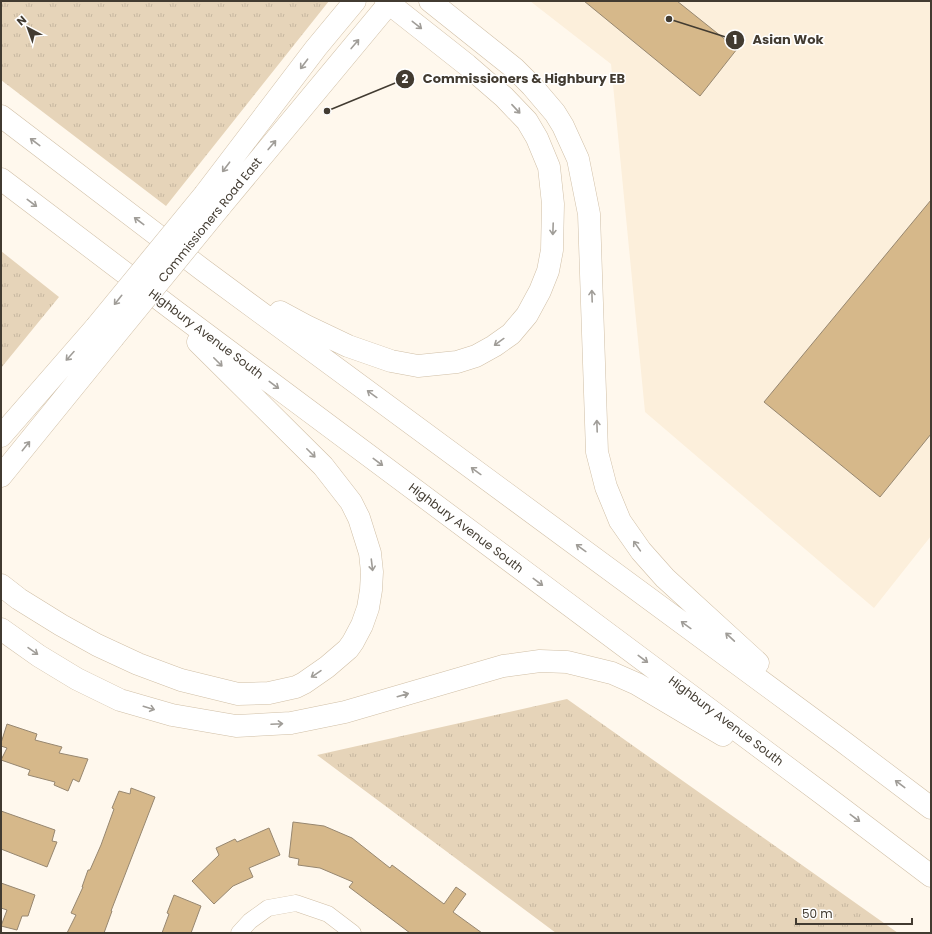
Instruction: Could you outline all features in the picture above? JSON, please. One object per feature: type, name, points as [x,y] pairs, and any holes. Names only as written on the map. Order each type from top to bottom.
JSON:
[{"type":"main road","name":"Commissioners Road East","points":[[213,201],[316,48],[356,1]]},
{"type":"main road","points":[[430,1],[514,68],[532,86],[555,113],[563,126],[578,159],[590,214],[597,452],[606,487],[620,521],[640,551],[665,578],[841,740]]},
{"type":"main road","name":"Commissioners Road East","points":[[1,476],[105,333],[213,201],[388,2]]},
{"type":"main road","points":[[203,270],[306,326],[348,346],[391,361],[418,366],[457,362],[476,356],[511,334],[527,315],[540,291],[548,271],[552,250],[553,204],[549,167],[537,138],[527,121],[504,97],[467,65],[388,2]]},
{"type":"main road","points":[[1,116],[203,270],[931,808]]},
{"type":"main road","name":"Highbury Avenue South","points":[[1,179],[175,311],[931,876]]},
{"type":"main road","points":[[1,585],[19,599],[60,625],[97,645],[138,664],[181,680],[238,694],[269,694],[296,687],[327,667],[348,649],[353,642],[362,625],[368,608],[372,590],[372,572],[370,554],[359,518],[351,502],[323,466],[192,336],[175,311]]},
{"type":"main road","name":"Commissioners Road East","points":[[1,436],[105,333]]},
{"type":"main road","points":[[1,629],[39,656],[76,679],[120,700],[172,715],[236,726],[291,723],[344,712],[503,666],[540,661],[567,662],[612,673],[637,684],[824,795]]},
{"type":"street","points":[[240,933],[250,921],[268,908],[296,903],[328,914],[353,933]]},
{"type":"shaded area","points":[[530,1],[931,1],[931,536],[874,608],[645,412],[611,64]]},
{"type":"green space","points":[[1,1],[329,1],[166,206],[1,80]]},
{"type":"green space","points":[[1,251],[59,297],[1,368]]},
{"type":"green space","points":[[567,699],[898,933],[556,933],[317,755]]},
{"type":"building","points":[[584,1],[677,1],[737,49],[700,96]]},
{"type":"building","points":[[931,200],[931,434],[880,497],[764,402]]},
{"type":"building","points":[[7,724],[37,734],[35,740],[62,747],[59,753],[88,759],[79,782],[73,779],[68,791],[54,785],[55,782],[28,775],[30,770],[1,760],[7,748],[1,746],[1,743]]},
{"type":"building","points":[[131,788],[155,797],[104,933],[67,933],[76,915],[71,913],[83,887],[88,870],[90,870],[101,845],[114,809],[112,808],[119,791],[130,794]]},
{"type":"building","points":[[1,811],[55,830],[52,841],[57,842],[47,867],[1,849]]},
{"type":"building","points":[[293,822],[324,826],[352,838],[390,868],[392,865],[444,904],[456,887],[466,894],[453,912],[482,933],[410,933],[349,887],[353,882],[320,868],[298,865],[299,859],[289,857]]},
{"type":"building","points":[[269,828],[280,855],[249,868],[253,877],[233,886],[214,904],[192,881],[219,855],[216,848],[235,839],[237,842]]},
{"type":"building","points":[[1,883],[35,895],[28,916],[22,916],[17,930],[1,926],[7,910],[1,908]]},
{"type":"building","points":[[174,895],[201,906],[191,933],[162,933],[169,914],[167,913]]},
{"type":"place","name":"Asian Wok","points":[[669,19]]},
{"type":"place","name":"Commissioners & Highbury EB","points":[[327,111]]}]
